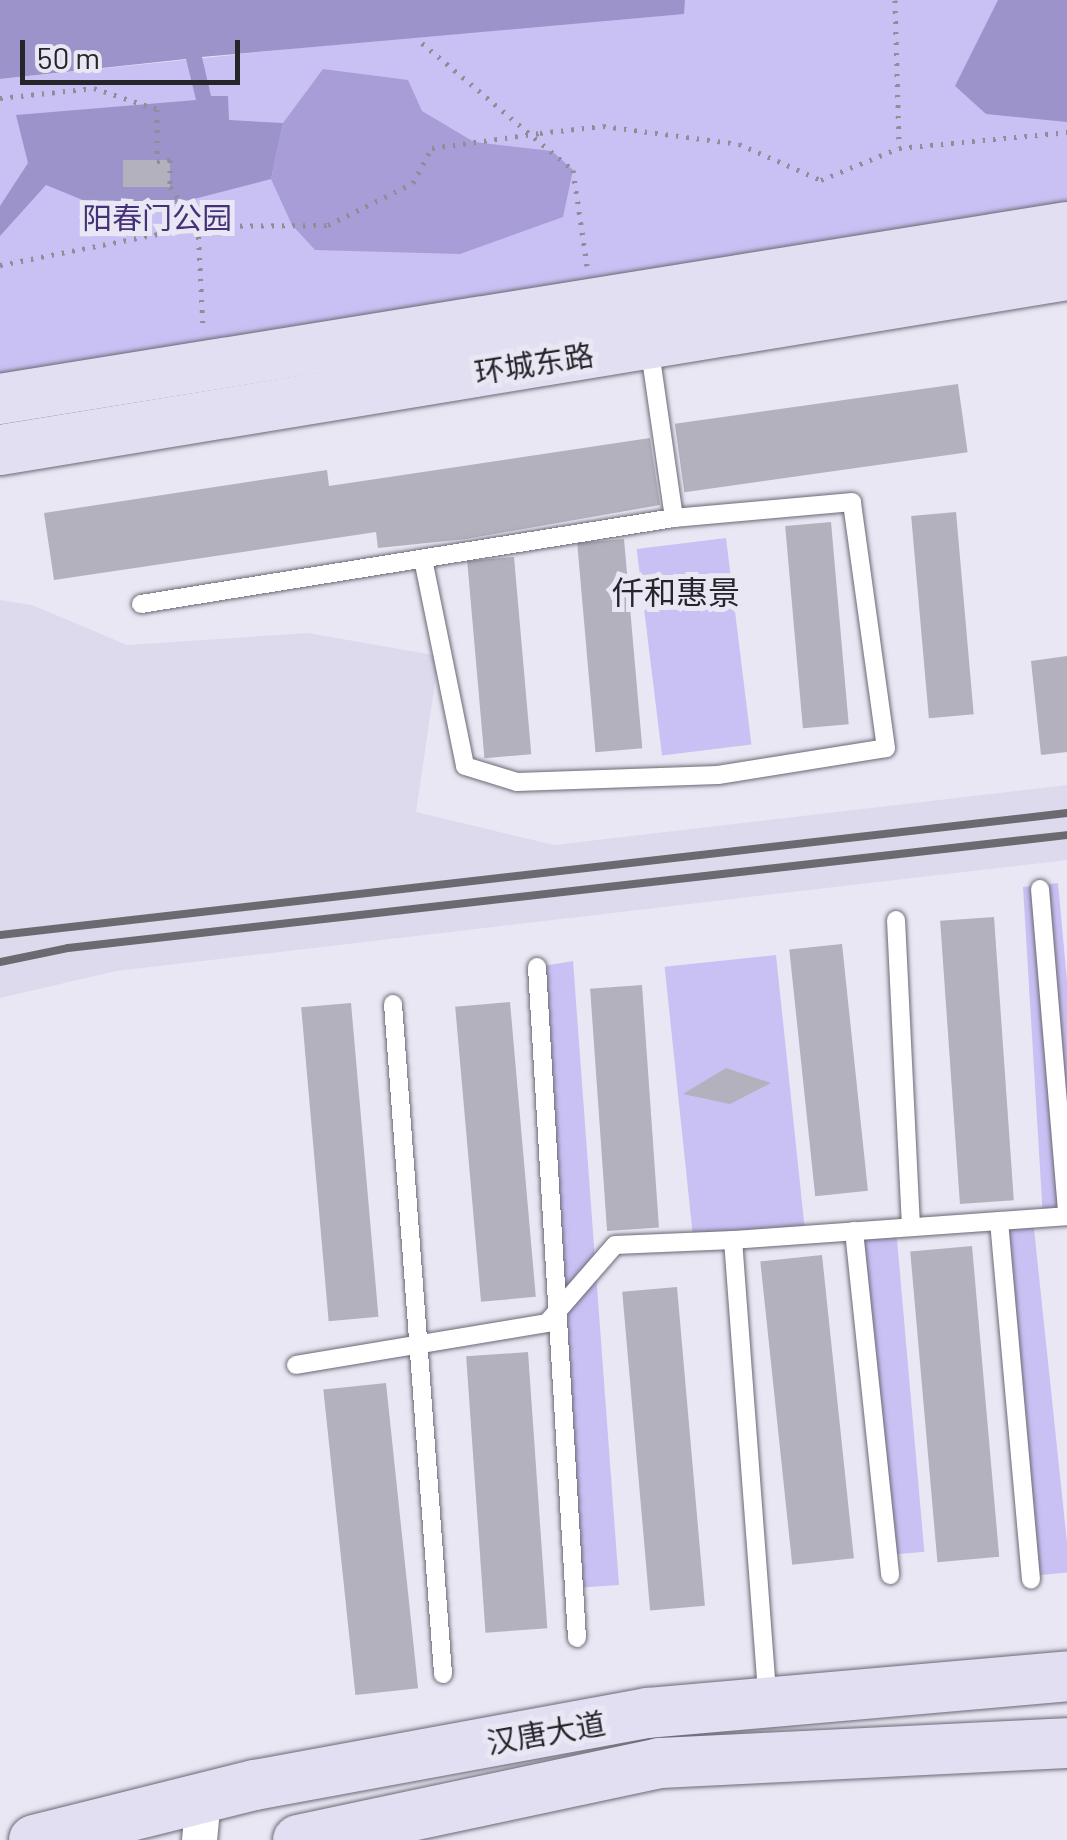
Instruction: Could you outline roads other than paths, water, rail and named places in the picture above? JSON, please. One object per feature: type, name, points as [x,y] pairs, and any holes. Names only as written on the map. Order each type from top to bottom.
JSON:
[{"type":"main road","name":"环城东路","points":[[0,399],[1067,228]]},
{"type":"main road","name":"环城东路","points":[[0,450],[1067,275]]},
{"type":"main road","name":"汉唐大道","points":[[34,1840],[201,1819],[648,1713],[1067,1676]]},
{"type":"main road","name":"汉唐大道","points":[[298,1840],[660,1764],[1067,1743]]},
{"type":"lane","points":[[649,344],[674,518]]},
{"type":"lane","points":[[141,604],[674,518],[852,502],[886,748],[718,775],[517,782],[465,766],[422,559]]},
{"type":"lane","points":[[296,1365],[547,1322],[615,1245],[732,1240],[1067,1213],[1040,889]]},
{"type":"lane","points":[[896,920],[910,1227]]},
{"type":"lane","points":[[537,967],[561,1307],[577,1638]]},
{"type":"lane","points":[[392,1004],[443,1674]]},
{"type":"lane","points":[[998,1221],[1031,1580]]},
{"type":"lane","points":[[854,1231],[890,1575]]},
{"type":"lane","points":[[732,1240],[768,1702]]},
{"type":"railway","points":[[0,935],[1067,813]]},
{"type":"railway","points":[[0,962],[68,948],[1067,835]]},
{"type":"district","name":"仟和惠景","points":[[676,591]]},
{"type":"park label","name":"阳春门公园","points":[[157,217]]}]
